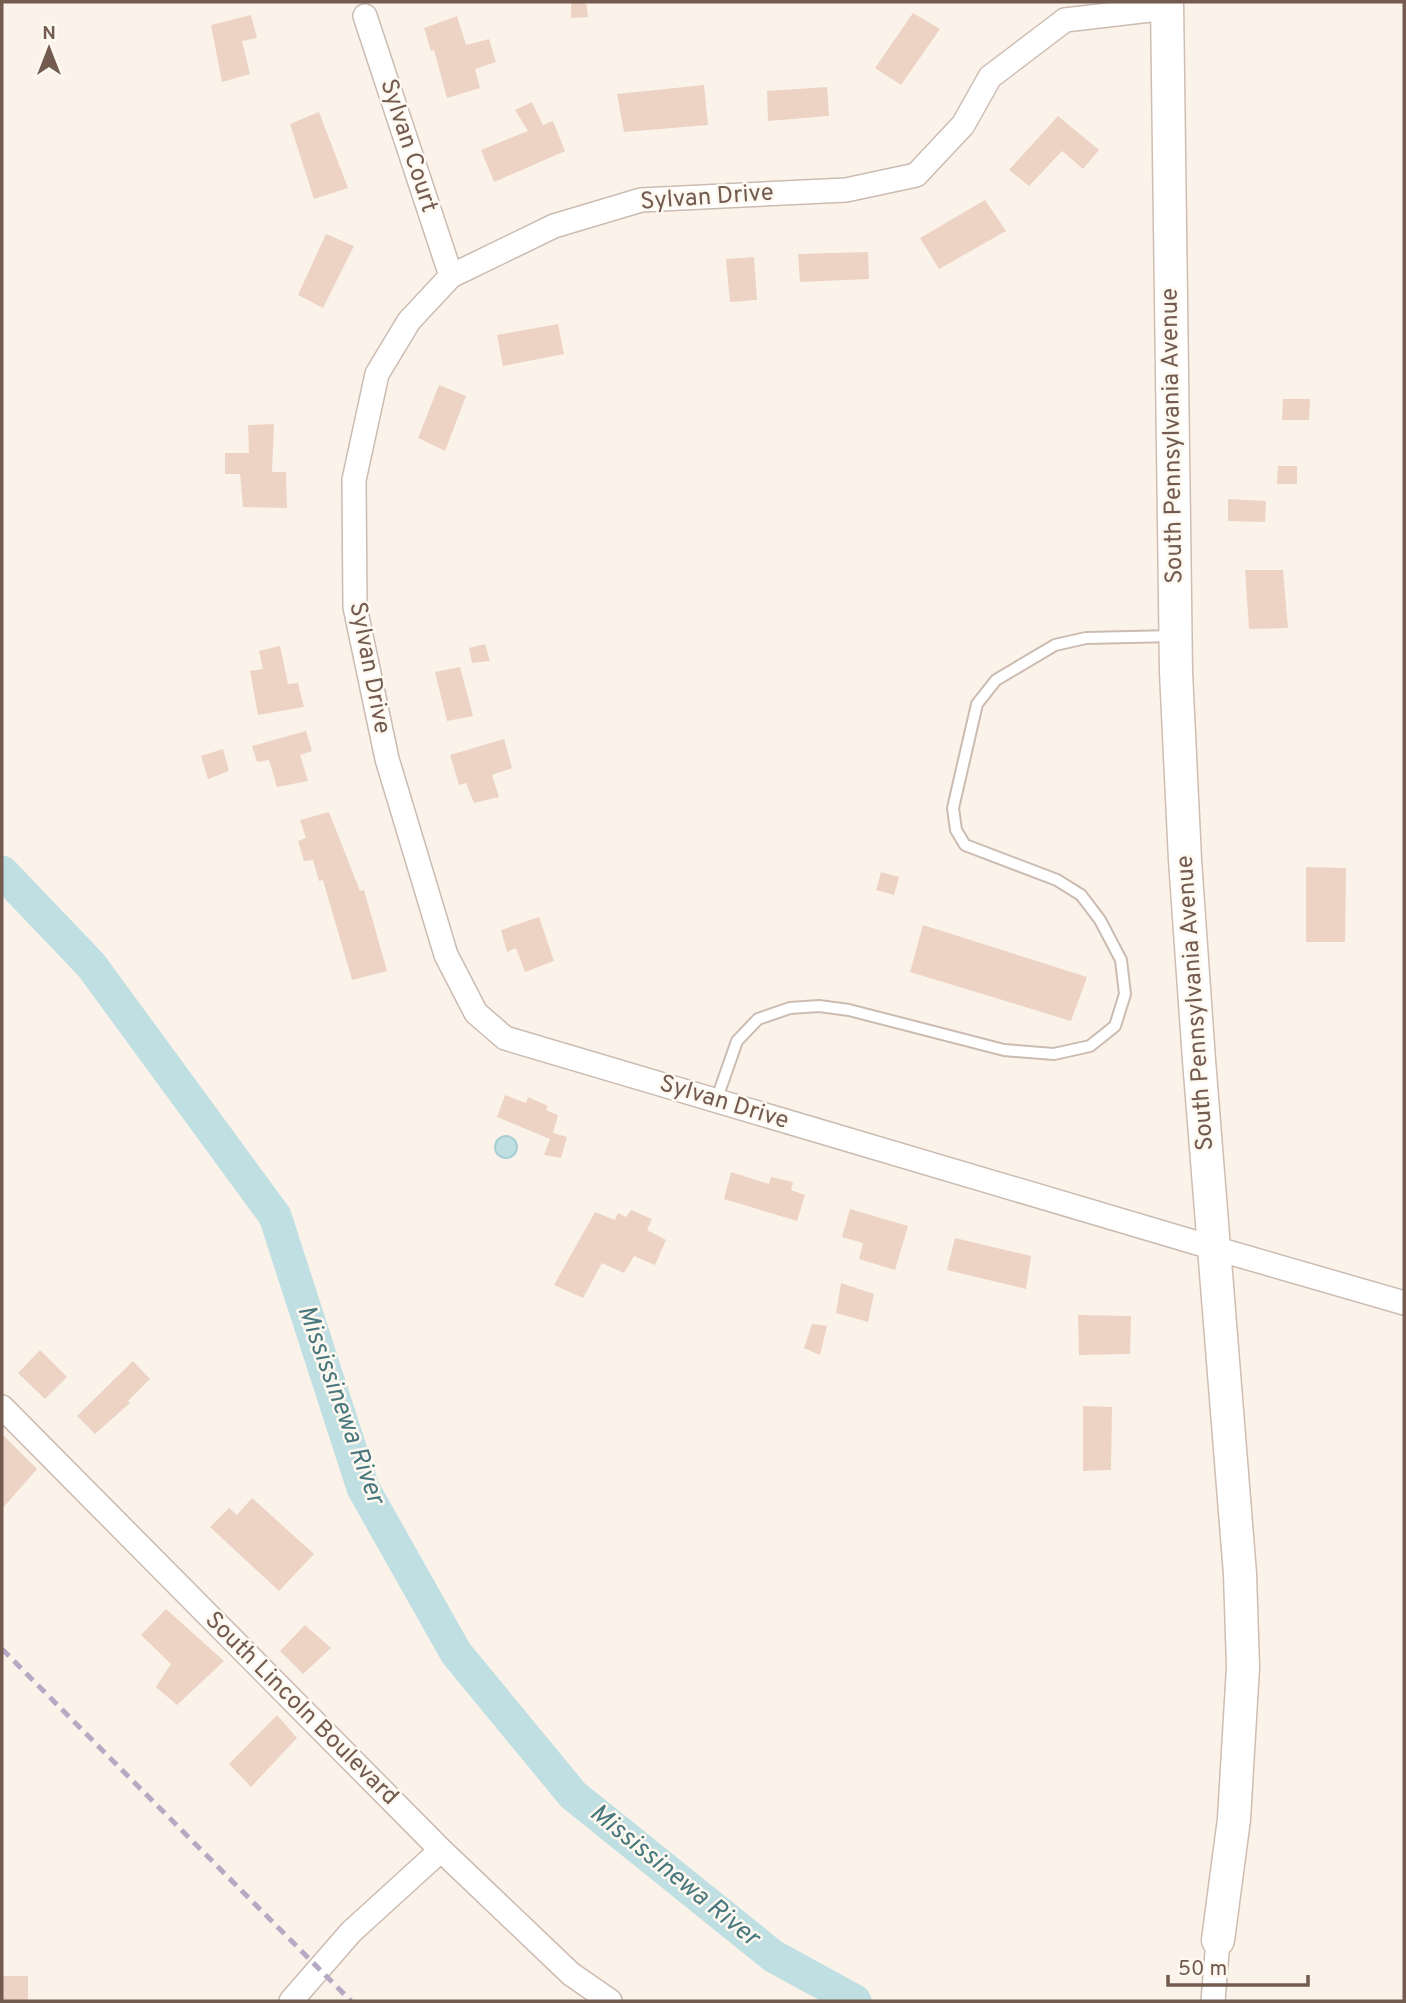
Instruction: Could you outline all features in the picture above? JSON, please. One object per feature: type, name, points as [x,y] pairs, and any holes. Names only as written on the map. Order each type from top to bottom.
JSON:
[{"type":"street","name":"Sylvan Drive","points":[[1167,5],[1066,20],[990,77],[964,125],[916,175],[846,190],[641,200],[554,226],[451,276],[409,321],[377,374],[354,480],[355,607],[387,759],[446,955],[476,1013],[505,1038],[1404,1303]]},
{"type":"street","name":"South Pennsylvania Avenue","points":[[1167,5],[1175,636],[1185,860],[1240,1574],[1243,1667],[1234,1819],[1213,2001]]},
{"type":"street","name":"Sylvan Court","points":[[365,16],[451,276]]},
{"type":"street","name":"South Lincoln Boulevard","points":[[2,1407],[442,1850],[571,1975],[610,2001]]},
{"type":"street","points":[[290,2001],[351,1932],[442,1850]]},
{"type":"lane","points":[[716,1101],[737,1041],[758,1019],[790,1008],[819,1006],[849,1010],[1004,1051],[1054,1054],[1090,1046],[1115,1026],[1125,994],[1121,960],[1100,920],[1081,895],[1057,880],[965,845],[956,830],[953,808],[977,704],[996,680],[1055,645],[1086,638],[1175,636]]},
{"type":"water","points":[[506,1136],[514,1139],[517,1147],[514,1155],[506,1158],[498,1155],[495,1147],[498,1139]]},
{"type":"building","points":[[571,2],[586,2],[588,17],[571,18]]},
{"type":"building","points":[[913,13],[940,29],[901,85],[875,68]]},
{"type":"building","points":[[251,15],[257,38],[242,41],[250,74],[222,82],[211,25]]},
{"type":"building","points":[[457,16],[466,45],[489,39],[496,62],[475,69],[480,88],[447,98],[434,50],[431,51],[424,28]]},
{"type":"building","points":[[704,85],[708,125],[624,132],[617,94]]},
{"type":"building","points":[[827,87],[829,116],[768,121],[767,91]]},
{"type":"building","points":[[532,102],[543,125],[553,121],[565,151],[494,182],[481,150],[528,131],[515,110]]},
{"type":"building","points":[[319,112],[348,188],[314,199],[290,124]]},
{"type":"building","points":[[1058,116],[1099,150],[1083,169],[1062,151],[1029,186],[1009,170]]},
{"type":"building","points":[[985,200],[1006,231],[939,269],[920,238]]},
{"type":"building","points":[[326,234],[354,246],[323,308],[298,295]]},
{"type":"building","points":[[868,252],[869,279],[800,282],[798,254]]},
{"type":"building","points":[[754,257],[757,300],[730,302],[726,259]]},
{"type":"building","points":[[558,324],[564,354],[503,366],[497,335]]},
{"type":"building","points":[[439,385],[466,396],[445,451],[418,438]]},
{"type":"building","points":[[1283,399],[1310,399],[1309,420],[1282,420]]},
{"type":"building","points":[[274,424],[272,472],[286,472],[287,508],[243,507],[240,474],[225,474],[225,453],[249,453],[248,425]]},
{"type":"building","points":[[1278,466],[1297,466],[1297,484],[1277,484]]},
{"type":"building","points":[[1228,499],[1266,501],[1265,522],[1228,521]]},
{"type":"building","points":[[1245,570],[1283,570],[1288,628],[1249,629]]},
{"type":"building","points":[[485,644],[490,661],[472,663],[469,648]]},
{"type":"building","points":[[280,646],[288,684],[298,683],[304,707],[258,715],[250,671],[263,669],[259,651]]},
{"type":"building","points":[[460,667],[473,716],[447,721],[435,672]]},
{"type":"building","points":[[306,731],[312,751],[300,755],[308,781],[277,787],[269,760],[257,762],[252,746]]},
{"type":"building","points":[[504,739],[512,768],[492,775],[499,797],[474,803],[466,783],[459,785],[450,755]]},
{"type":"building","points":[[223,749],[229,771],[208,779],[201,756]]},
{"type":"building","points":[[329,812],[360,891],[364,890],[387,971],[352,980],[323,880],[319,881],[313,860],[304,861],[298,841],[306,838],[300,820]]},
{"type":"building","points":[[1306,867],[1346,868],[1345,942],[1306,942]]},
{"type":"building","points":[[881,872],[899,877],[894,895],[876,890]]},
{"type":"building","points":[[539,917],[554,961],[525,972],[516,948],[507,952],[501,930]]},
{"type":"building","points":[[923,925],[1087,977],[1071,1021],[910,972]]},
{"type":"building","points":[[505,1095],[526,1103],[528,1097],[548,1106],[546,1110],[558,1115],[553,1133],[567,1137],[561,1158],[544,1155],[550,1139],[497,1117]]},
{"type":"building","points":[[731,1172],[769,1184],[771,1177],[793,1182],[791,1190],[805,1195],[797,1221],[724,1199]]},
{"type":"building","points":[[850,1209],[908,1226],[895,1270],[859,1259],[863,1243],[842,1237]]},
{"type":"building","points":[[631,1210],[652,1219],[647,1230],[666,1240],[655,1265],[634,1256],[624,1273],[602,1263],[583,1298],[554,1285],[595,1212],[615,1220],[618,1213],[626,1217]]},
{"type":"building","points":[[955,1238],[1031,1256],[1026,1289],[947,1270]]},
{"type":"building","points":[[841,1283],[874,1294],[868,1322],[836,1313]]},
{"type":"building","points":[[1078,1315],[1131,1316],[1130,1354],[1079,1355]]},
{"type":"building","points":[[812,1324],[827,1326],[820,1355],[804,1348]]},
{"type":"building","points":[[40,1350],[67,1377],[45,1399],[18,1373]]},
{"type":"building","points":[[133,1361],[150,1379],[128,1401],[130,1403],[95,1434],[77,1416]]},
{"type":"building","points":[[1083,1406],[1112,1407],[1111,1470],[1083,1471]]},
{"type":"building","points":[[2,1434],[37,1469],[2,1509]]},
{"type":"building","points":[[252,1498],[314,1554],[279,1591],[210,1527],[229,1508],[237,1515]]},
{"type":"building","points":[[166,1609],[224,1661],[177,1705],[156,1687],[171,1664],[141,1635]]},
{"type":"building","points":[[305,1625],[331,1648],[303,1674],[280,1651]]},
{"type":"building","points":[[277,1715],[297,1738],[251,1787],[229,1764]]},
{"type":"building","points":[[2,1976],[28,1976],[28,2001],[2,2001]]},
{"type":"waterway","name":"Mississinewa River","points":[[2,872],[91,965],[275,1216],[363,1488],[456,1653],[573,1795],[773,1956],[855,2001]]},
{"type":"railway","points":[[2,1649],[351,2001]]}]
